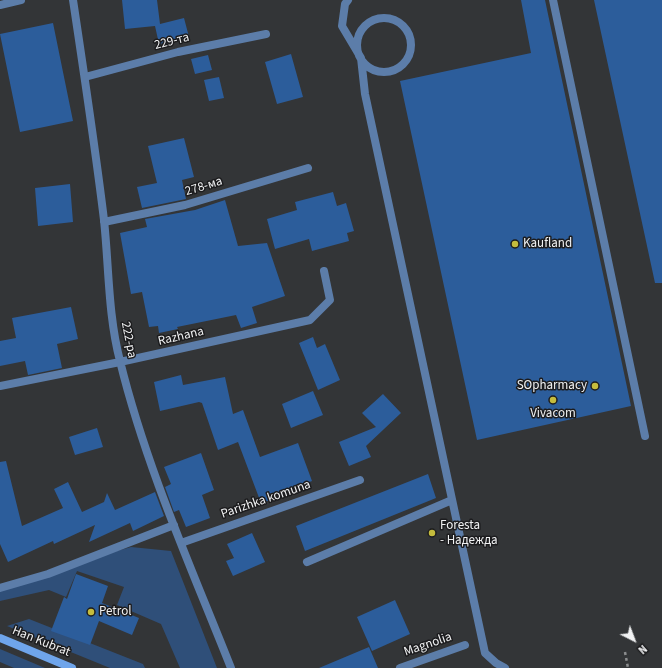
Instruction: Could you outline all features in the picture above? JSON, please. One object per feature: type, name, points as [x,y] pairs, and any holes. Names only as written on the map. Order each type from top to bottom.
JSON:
[{"type":"street","points":[[0,5],[20,0]]},
{"type":"street","name":"222-ра","points":[[73,0],[104,222],[112,320],[120,362],[145,445],[174,525],[231,668]]},
{"type":"street","points":[[348,0],[345,4],[342,26],[361,58],[366,65],[378,70],[391,70],[399,67],[406,61],[410,53],[409,36],[405,28],[399,22],[390,18],[382,18],[369,23],[360,32],[357,41],[358,50],[361,58],[365,94],[485,652],[496,663],[505,668]]},
{"type":"street","points":[[553,0],[645,436]]},
{"type":"street","name":"229-та","points":[[85,78],[178,52],[266,34]]},
{"type":"street","name":"278-ма","points":[[104,222],[185,205],[308,168]]},
{"type":"street","name":"Razhana","points":[[0,386],[120,362],[310,320],[330,300],[324,271]]},
{"type":"street","name":"Parizhka komuna","points":[[181,543],[360,480]]},
{"type":"street","points":[[307,562],[452,500]]},
{"type":"street","points":[[0,588],[48,574],[174,525]]},
{"type":"street","name":"Han Kubrat","points":[[0,638],[72,668]]},
{"type":"street","name":"Magnolia","points":[[400,668],[465,645]]},
{"type":"path","points":[[625,652],[628,668]]},
{"type":"shaded area","points":[[131,547],[171,551],[217,668],[180,668],[161,624],[117,605],[124,587],[77,571],[66,597],[49,590],[0,601],[0,589]]},
{"type":"shaded area","points":[[29,619],[143,664],[145,668],[110,668],[7,626]]},
{"type":"shaded area","points":[[0,649],[45,668],[14,668],[0,662]]},
{"type":"building","points":[[122,0],[157,0],[160,24],[184,18],[189,37],[159,44],[155,26],[125,29]]},
{"type":"building","name":"Kaufland","points":[[521,0],[545,0],[631,406],[477,440],[400,81],[531,53]]},
{"type":"building","points":[[594,0],[662,0],[662,283],[655,283]]},
{"type":"building","points":[[53,23],[73,121],[20,132],[0,34]]},
{"type":"building","points":[[291,54],[303,97],[277,104],[265,62]]},
{"type":"building","points":[[208,55],[212,70],[195,74],[191,59]]},
{"type":"building","points":[[219,77],[224,98],[209,101],[204,80]]},
{"type":"building","points":[[184,138],[194,177],[182,180],[186,199],[142,208],[137,187],[157,183],[148,146]]},
{"type":"building","points":[[70,184],[73,222],[38,226],[35,188]]},
{"type":"building","points":[[333,192],[337,206],[346,203],[354,231],[347,233],[349,241],[312,251],[309,239],[275,249],[267,219],[297,210],[295,202]]},
{"type":"building","points":[[225,200],[238,246],[267,243],[285,296],[252,307],[257,323],[241,328],[236,315],[177,327],[178,329],[159,333],[158,326],[149,327],[142,292],[131,294],[120,233],[147,227],[145,219],[195,210]]},
{"type":"building","points":[[71,307],[78,339],[57,344],[62,368],[28,375],[25,361],[0,366],[0,341],[16,338],[12,318]]},
{"type":"building","points":[[313,337],[317,348],[325,344],[340,380],[318,390],[299,343]]},
{"type":"building","points":[[181,375],[183,385],[225,377],[233,414],[243,410],[260,457],[298,443],[312,481],[273,496],[274,499],[261,503],[238,442],[218,450],[202,403],[199,402],[160,411],[154,382]]},
{"type":"building","points":[[313,391],[323,415],[291,428],[282,404]]},
{"type":"building","points":[[383,394],[401,413],[366,446],[371,457],[349,466],[339,442],[376,427],[362,413]]},
{"type":"building","points":[[97,428],[103,447],[75,455],[69,437]]},
{"type":"building","points":[[201,453],[214,490],[202,495],[210,518],[186,527],[179,510],[174,512],[165,487],[171,484],[164,467]]},
{"type":"building","points":[[6,461],[22,526],[63,508],[54,489],[68,482],[82,512],[104,502],[107,493],[115,510],[155,492],[164,516],[133,531],[130,523],[89,542],[95,525],[54,544],[53,541],[8,562],[0,544],[0,462]]},
{"type":"building","points":[[428,474],[436,498],[305,551],[296,526]]},
{"type":"building","points":[[252,533],[265,562],[233,576],[226,561],[234,558],[227,544]]},
{"type":"building","points":[[76,574],[108,586],[102,603],[139,618],[132,635],[99,621],[90,645],[51,631],[64,597],[67,599]]},
{"type":"building","points":[[395,600],[410,634],[372,651],[357,617]]},
{"type":"building","points":[[369,647],[378,668],[319,668]]},
{"type":"place","name":"Kaufland","points":[[515,244]]},
{"type":"place","name":"SOpharmacy","points":[[595,386]]},
{"type":"place","name":"Vivacom","points":[[553,400]]},
{"type":"place","name":"Foresta - Надежда","points":[[432,533]]},
{"type":"place","name":"Petrol","points":[[91,612]]}]
